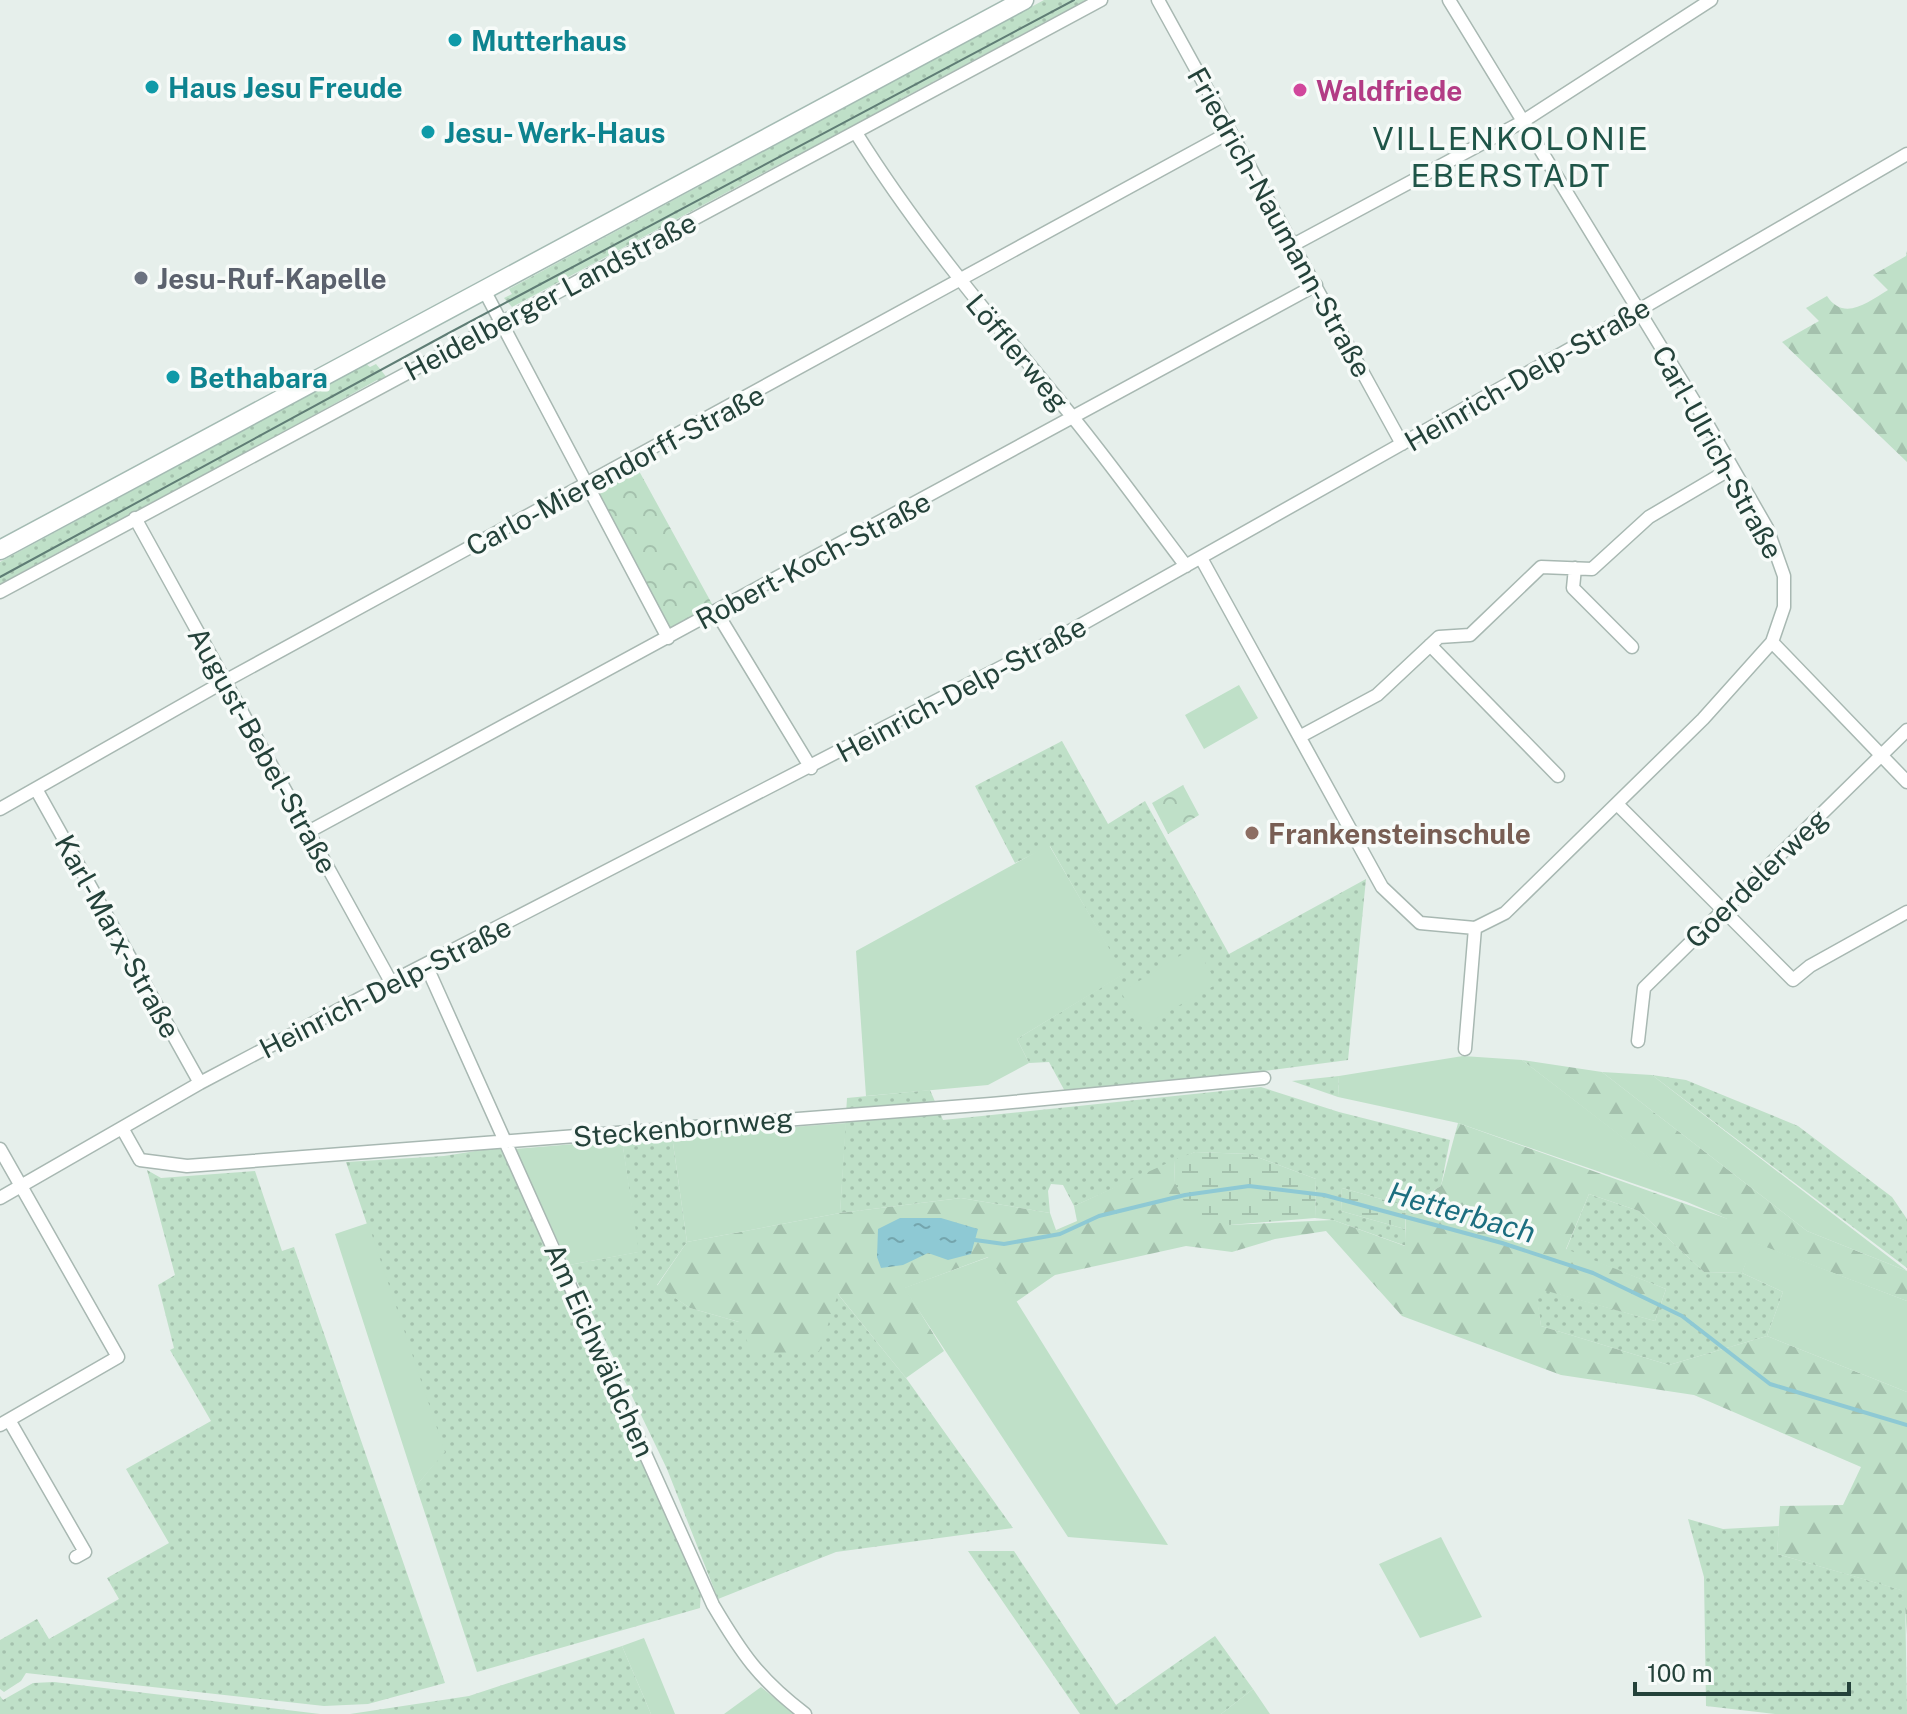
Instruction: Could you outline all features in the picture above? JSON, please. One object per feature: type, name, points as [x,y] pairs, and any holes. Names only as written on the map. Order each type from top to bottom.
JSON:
[{"type":"street","name":"Heidelberger Landstraße","points":[[0,550],[1024,0]]},
{"type":"street","name":"Heidelberger Landstraße","points":[[0,592],[1101,0]]},
{"type":"street","name":"Friedrich-Naumann-Straße","points":[[1158,0],[1402,444]]},
{"type":"street","name":"Carl-Ulrich-Straße","points":[[1449,0],[1639,310],[1767,528],[1784,576],[1784,607],[1772,642],[1703,719],[1505,913],[1475,928]]},
{"type":"street","points":[[1293,245],[1522,122],[1711,0]]},
{"type":"street","name":"Carlo-Mierendorff-Straße","points":[[0,809],[225,681],[1230,132]]},
{"type":"street","name":"Löfflerweg","points":[[856,133],[959,282],[1073,419],[1186,566]]},
{"type":"street","name":"Heinrich-Delp-Straße","points":[[0,1198],[200,1083],[391,982],[1009,665],[1639,310],[1907,154]]},
{"type":"street","name":"Robert-Koch-Straße","points":[[308,832],[717,613],[1316,285]]},
{"type":"street","points":[[483,288],[668,638]]},
{"type":"street","points":[[1301,736],[1377,695],[1439,637],[1470,635],[1541,567],[1592,569],[1649,517],[1732,468]]},
{"type":"street","name":"August-Bebel-Straße","points":[[135,518],[391,982]]},
{"type":"street","points":[[1201,558],[1382,887],[1420,923],[1475,928],[1465,1049]]},
{"type":"street","points":[[1575,568],[1573,588],[1632,647]]},
{"type":"street","points":[[717,613],[811,768]]},
{"type":"street","points":[[1772,642],[1907,782]]},
{"type":"street","points":[[1430,645],[1558,776]]},
{"type":"street","name":"Goerdelerweg","points":[[1638,1041],[1644,988],[1907,730]]},
{"type":"street","name":"Karl-Marx-Straße","points":[[36,789],[200,1083]]},
{"type":"street","points":[[1617,804],[1793,980],[1810,966],[1907,912]]},
{"type":"street","name":"Am Eichwäldchen","points":[[426,965],[713,1605],[747,1662],[775,1691],[805,1714]]},
{"type":"street","name":"Steckenbornweg","points":[[122,1128],[140,1160],[187,1166],[991,1104],[1264,1078]]},
{"type":"street","points":[[0,1149],[118,1357],[5,1423],[85,1552],[76,1557]]},
{"type":"green space","points":[[1044,0],[1094,0],[1060,18],[1058,15],[899,100],[900,104],[799,158],[795,156],[512,307],[504,298],[512,294],[509,289]]},
{"type":"green space","points":[[1907,251],[1907,462],[1782,342],[1819,321],[1806,308],[1827,296],[1834,304],[1848,309],[1888,290],[1873,275],[1906,256]]},
{"type":"green space","points":[[366,364],[370,367],[376,364],[388,379],[380,383],[377,380],[73,549],[68,547],[0,584],[0,562]]},
{"type":"green space","points":[[633,460],[717,613],[668,638],[586,485]]},
{"type":"green space","points":[[1239,685],[1258,718],[1204,749],[1185,715]]},
{"type":"green space","points":[[1062,741],[1108,824],[1145,801],[1229,954],[1366,879],[1348,1060],[1068,1097],[1049,1062],[1029,1063],[1017,1039],[1123,974],[1050,846],[1015,863],[975,786]]},
{"type":"green space","points":[[1183,785],[1199,815],[1168,834],[1152,803]]},
{"type":"green space","points":[[1049,845],[1124,974],[1017,1039],[1029,1063],[988,1085],[866,1096],[856,951]]},
{"type":"green space","points":[[1196,946],[1217,984],[1141,1027],[1121,992]]},
{"type":"green space","points":[[1463,1056],[1522,1060],[1732,1221],[1687,1202],[1458,1123],[1338,1097],[1339,1076]]},
{"type":"green space","points":[[1522,1060],[1602,1072],[1807,1231],[1907,1271],[1907,1301],[1754,1243],[1742,1273],[1704,1272],[1639,1211],[1589,1194],[1566,1249],[1666,1289],[1655,1321],[1536,1288],[1541,1326],[1669,1365],[1767,1336],[1907,1392],[1907,1635],[1904,1591],[1777,1554],[1780,1506],[1843,1505],[1861,1467],[1694,1395],[1561,1375],[1402,1316],[1326,1231],[1275,1239],[1232,1252],[1186,1246],[1055,1275],[1016,1302],[988,1257],[905,1288],[944,1351],[906,1378],[838,1294],[819,1352],[752,1353],[739,1322],[690,1308],[657,1286],[687,1242],[840,1213],[961,1198],[1050,1213],[1056,1230],[1077,1221],[1074,1206],[1174,1160],[1175,1183],[1229,1225],[1333,1220],[1405,1246],[1406,1206],[1441,1186],[1458,1123],[1728,1219]]},
{"type":"green space","points":[[1602,1072],[1652,1075],[1907,1271],[1807,1231]]},
{"type":"green space","points":[[1652,1075],[1686,1080],[1798,1126],[1892,1197],[1907,1219],[1907,1268]]},
{"type":"green space","points":[[1339,1076],[1338,1097],[1292,1081]]},
{"type":"green space","points":[[1261,1087],[1339,1112],[1450,1140],[1441,1186],[1406,1206],[1342,1188],[1341,1211],[1405,1229],[1406,1246],[1333,1220],[1315,1218],[1316,1179],[1249,1154],[1195,1152],[1074,1206],[1063,1185],[1051,1184],[1048,1191],[1050,1213],[961,1198],[840,1213],[847,1098],[930,1090],[943,1120]]},
{"type":"green space","points":[[846,1123],[840,1213],[687,1242],[672,1136]]},
{"type":"green space","points":[[672,1136],[687,1242],[657,1285],[690,1308],[739,1322],[837,1293],[906,1378],[1013,1528],[836,1552],[718,1599],[667,1469],[569,1265],[638,1252],[622,1140]]},
{"type":"green space","points":[[622,1140],[639,1252],[569,1265],[515,1149]]},
{"type":"green space","points":[[501,1147],[701,1591],[700,1608],[477,1672],[416,1486],[444,1452],[346,1162],[444,1156]]},
{"type":"green space","points":[[1195,1152],[1249,1154],[1316,1179],[1315,1218],[1229,1225],[1191,1216],[1175,1183],[1174,1160]]},
{"type":"green space","points":[[147,1170],[161,1178],[255,1171],[282,1251],[294,1247],[445,1683],[368,1704],[324,1706],[26,1673],[21,1681],[4,1692],[0,1689],[0,1640],[37,1619],[49,1639],[119,1599],[107,1578],[169,1543],[126,1469],[211,1421],[170,1350],[174,1348],[158,1285],[175,1275]]},
{"type":"green space","points":[[1342,1188],[1406,1206],[1405,1229],[1341,1211]]},
{"type":"green space","points":[[1589,1194],[1639,1211],[1704,1272],[1742,1273],[1783,1292],[1767,1336],[1669,1365],[1541,1326],[1535,1287],[1655,1321],[1666,1289],[1566,1250]]},
{"type":"green space","points":[[368,1223],[445,1452],[416,1486],[335,1234]]},
{"type":"green space","points":[[1753,1242],[1907,1301],[1907,1392],[1767,1336],[1783,1292],[1742,1273]]},
{"type":"green space","points":[[989,1257],[1168,1545],[1068,1537],[904,1288]]},
{"type":"green space","points":[[1688,1519],[1723,1529],[1779,1526],[1777,1554],[1905,1591],[1907,1714],[1775,1714],[1706,1706],[1704,1577]]},
{"type":"green space","points":[[1441,1537],[1482,1617],[1420,1638],[1379,1564]]},
{"type":"green space","points":[[968,1551],[1014,1551],[1116,1705],[1215,1636],[1253,1689],[1221,1714],[1080,1714]]},
{"type":"green space","points":[[644,1638],[675,1714],[651,1714],[622,1646]]},
{"type":"green space","points":[[622,1646],[651,1714],[350,1714],[469,1696]]},
{"type":"green space","points":[[54,1682],[320,1714],[0,1714],[0,1696],[3,1700],[33,1683]]},
{"type":"green space","points":[[761,1687],[794,1714],[724,1714]]},
{"type":"green space","points":[[1253,1689],[1270,1714],[1221,1714]]},
{"type":"water","points":[[900,1218],[941,1218],[978,1229],[971,1254],[948,1260],[928,1253],[903,1265],[881,1268],[877,1257],[878,1229]]},
{"type":"waterway","name":"Hetterbach","points":[[975,1240],[1004,1244],[1060,1234],[1099,1216],[1185,1195],[1249,1186],[1324,1195],[1502,1243],[1593,1273],[1682,1316],[1770,1384],[1907,1425]]},
{"type":"tram line","points":[[0,577],[447,334],[1074,0]]},
{"type":"place","name":"Mutterhaus","points":[[455,40]]},
{"type":"place","name":"Haus Jesu Freude","points":[[152,87]]},
{"type":"place","name":"Waldfriede","points":[[1300,90]]},
{"type":"place","name":"Jesu- Werk-Haus","points":[[428,132]]},
{"type":"place","name":"Jesu-Ruf-Kapelle","points":[[141,278]]},
{"type":"place","name":"Bethabara","points":[[173,377]]},
{"type":"place","name":"Frankensteinschule","points":[[1252,833]]},
{"type":"district","name":"VILLENKOLONIE EBERSTADT","points":[[1511,156]]}]
